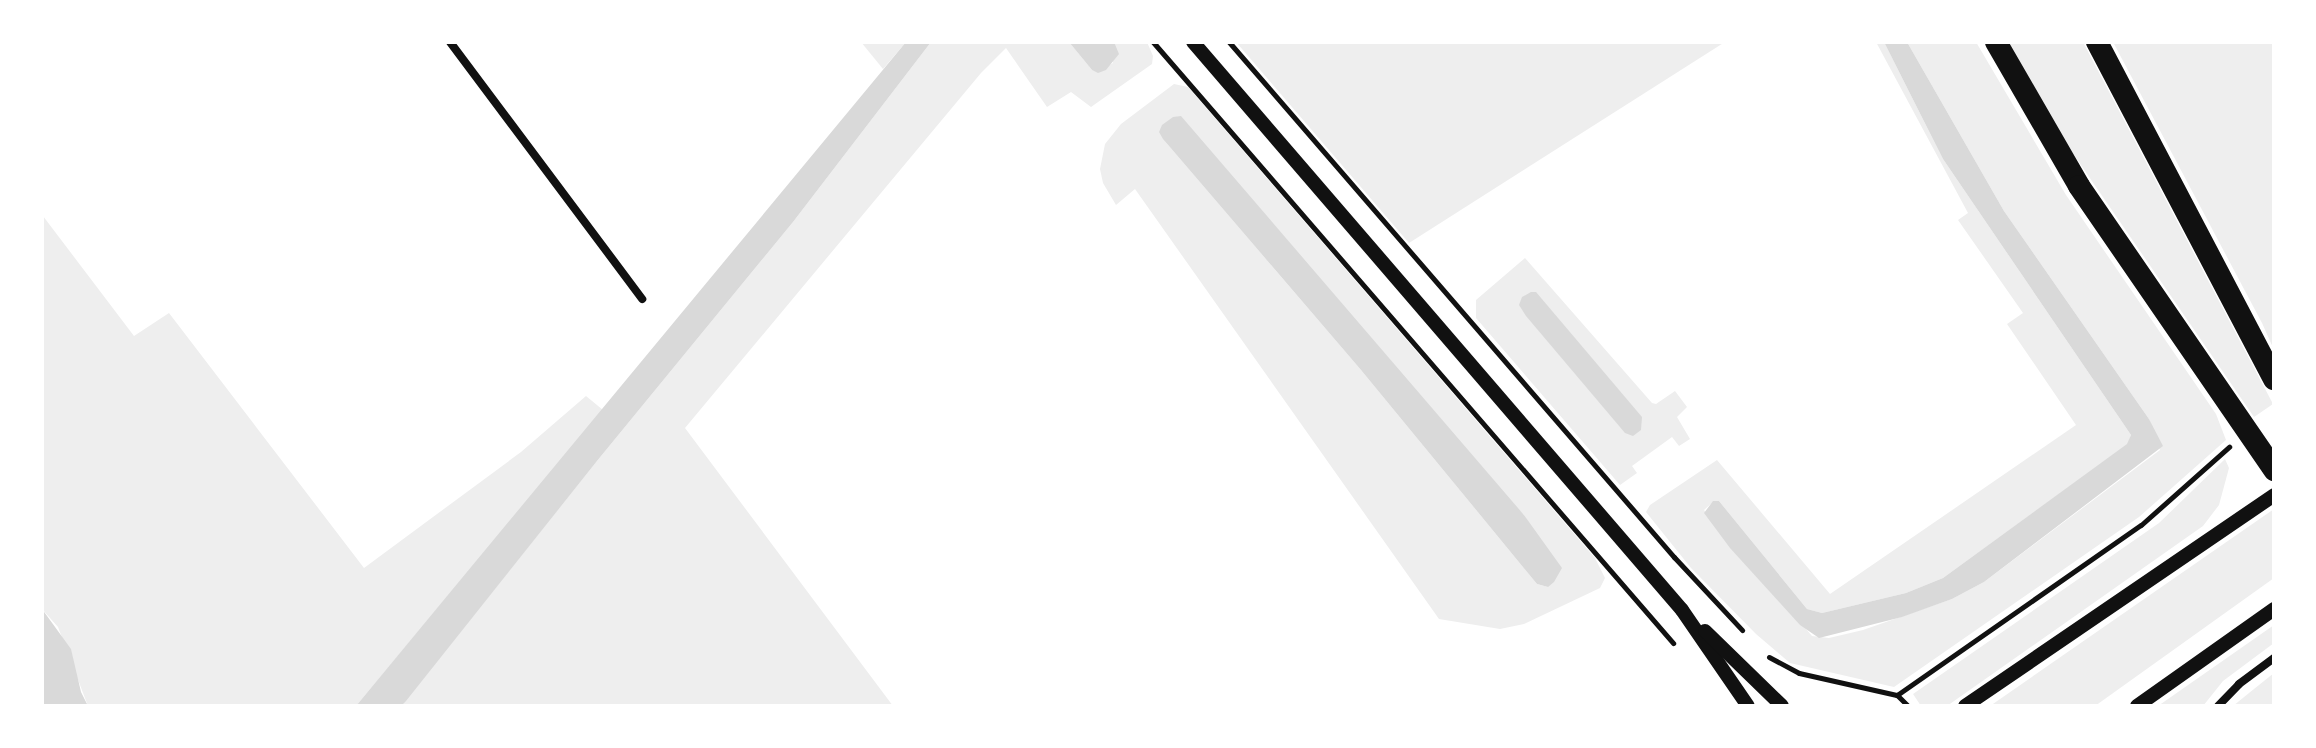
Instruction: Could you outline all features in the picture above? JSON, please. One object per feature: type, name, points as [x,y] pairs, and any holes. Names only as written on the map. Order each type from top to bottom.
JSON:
[{"type":"highway","points":[[1996,42],[2079,186],[2274,470]]},
{"type":"highway","points":[[2097,42],[2274,379]]},
{"type":"street","points":[[450,42],[642,299]]},
{"type":"street","points":[[1193,42],[1682,610],[1782,706]]},
{"type":"street","points":[[1965,706],[2274,495]]},
{"type":"street","points":[[2137,706],[2274,609]]},
{"type":"street","points":[[1682,610],[1748,706]]},
{"type":"street","points":[[2218,706],[2239,684],[2274,658]]},
{"type":"path","points":[[1153,42],[1677,647]]},
{"type":"path","points":[[1229,42],[1674,557],[1743,632]]},
{"type":"path","points":[[1897,695],[2141,525],[2247,431]]},
{"type":"path","points":[[1760,649],[1779,665],[1799,673],[1897,695],[1908,706]]},
{"type":"shaded area","points":[[861,42],[906,42],[883,69]]},
{"type":"shaded area","points":[[906,42],[931,42],[793,222],[406,701],[401,706],[356,706]]},
{"type":"shaded area","points":[[931,42],[1069,42],[1092,70],[1098,72],[1113,63],[1114,42],[1147,42],[1153,56],[1152,64],[1091,107],[1071,92],[1047,107],[1006,48],[981,73],[685,428],[893,706],[401,706],[793,222]]},
{"type":"shaded area","points":[[1069,42],[1114,42],[1119,54],[1106,70],[1098,73]]},
{"type":"shaded area","points":[[1236,42],[1725,42],[1409,243]]},
{"type":"shaded area","points":[[1876,42],[1884,42],[1943,159],[2131,435],[2128,444],[1943,578],[1906,593],[1822,613],[1807,609],[1719,501],[1713,502],[1704,510],[1812,636],[1829,638],[1863,630],[1952,599],[1984,582],[2160,450],[2149,419],[2004,211],[1907,42],[1976,42],[2066,195],[2216,414],[2226,440],[2139,517],[1894,687],[1790,663],[1756,634],[1691,568],[1646,512],[1650,505],[1717,460],[1830,594],[2076,425],[2007,324],[2023,313],[1958,220],[1968,213]]},
{"type":"shaded area","points":[[1884,42],[1907,42],[2004,211],[2149,419],[2163,446],[1984,582],[1952,599],[1902,617],[1819,638],[1800,625],[1730,548],[1704,513],[1713,501],[1719,501],[1807,609],[1822,613],[1906,593],[1943,578],[2127,444],[2131,435],[1943,159]]},
{"type":"shaded area","points":[[2007,42],[2083,42],[2273,404],[2254,417],[2061,136]]},
{"type":"shaded area","points":[[2113,42],[2274,42],[2274,350],[2262,323]]},
{"type":"shaded area","points":[[1174,84],[1188,87],[1595,558],[1605,578],[1600,588],[1524,624],[1500,629],[1439,619],[1135,189],[1116,205],[1103,183],[1100,169],[1105,144],[1121,124]],"holes":[[[1163,139],[1524,515],[1531,527],[1548,587],[1537,584],[1361,370]]]},
{"type":"shaded area","points":[[1181,116],[1524,515],[1562,568],[1548,587],[1537,584],[1361,370],[1163,139],[1159,132],[1162,125],[1173,117]]},
{"type":"shaded area","points":[[43,216],[134,336],[169,313],[364,568],[521,452],[586,396],[603,410],[356,706],[88,706],[58,627],[42,609]]},
{"type":"shaded area","points":[[1525,258],[1652,403],[1656,404],[1675,391],[1687,407],[1677,417],[1690,439],[1679,446],[1672,437],[1632,466],[1637,473],[1620,485],[1476,318],[1476,300]]},
{"type":"shaded area","points":[[1536,292],[1642,417],[1641,430],[1633,436],[1625,433],[1526,316],[1519,305],[1522,297]]},
{"type":"shaded area","points":[[2225,459],[2229,468],[2219,505],[2203,526],[1947,706],[1921,706],[1913,694],[2159,523]]},
{"type":"shaded area","points":[[2274,509],[2274,578],[2095,706],[1990,706]]},
{"type":"shaded area","points":[[42,609],[71,649],[81,692],[88,706],[44,706]]},
{"type":"shaded area","points":[[2274,625],[2274,643],[2223,681],[2203,706],[2158,706]]},
{"type":"shaded area","points":[[2274,673],[2274,706],[2233,706],[2249,693]]}]
